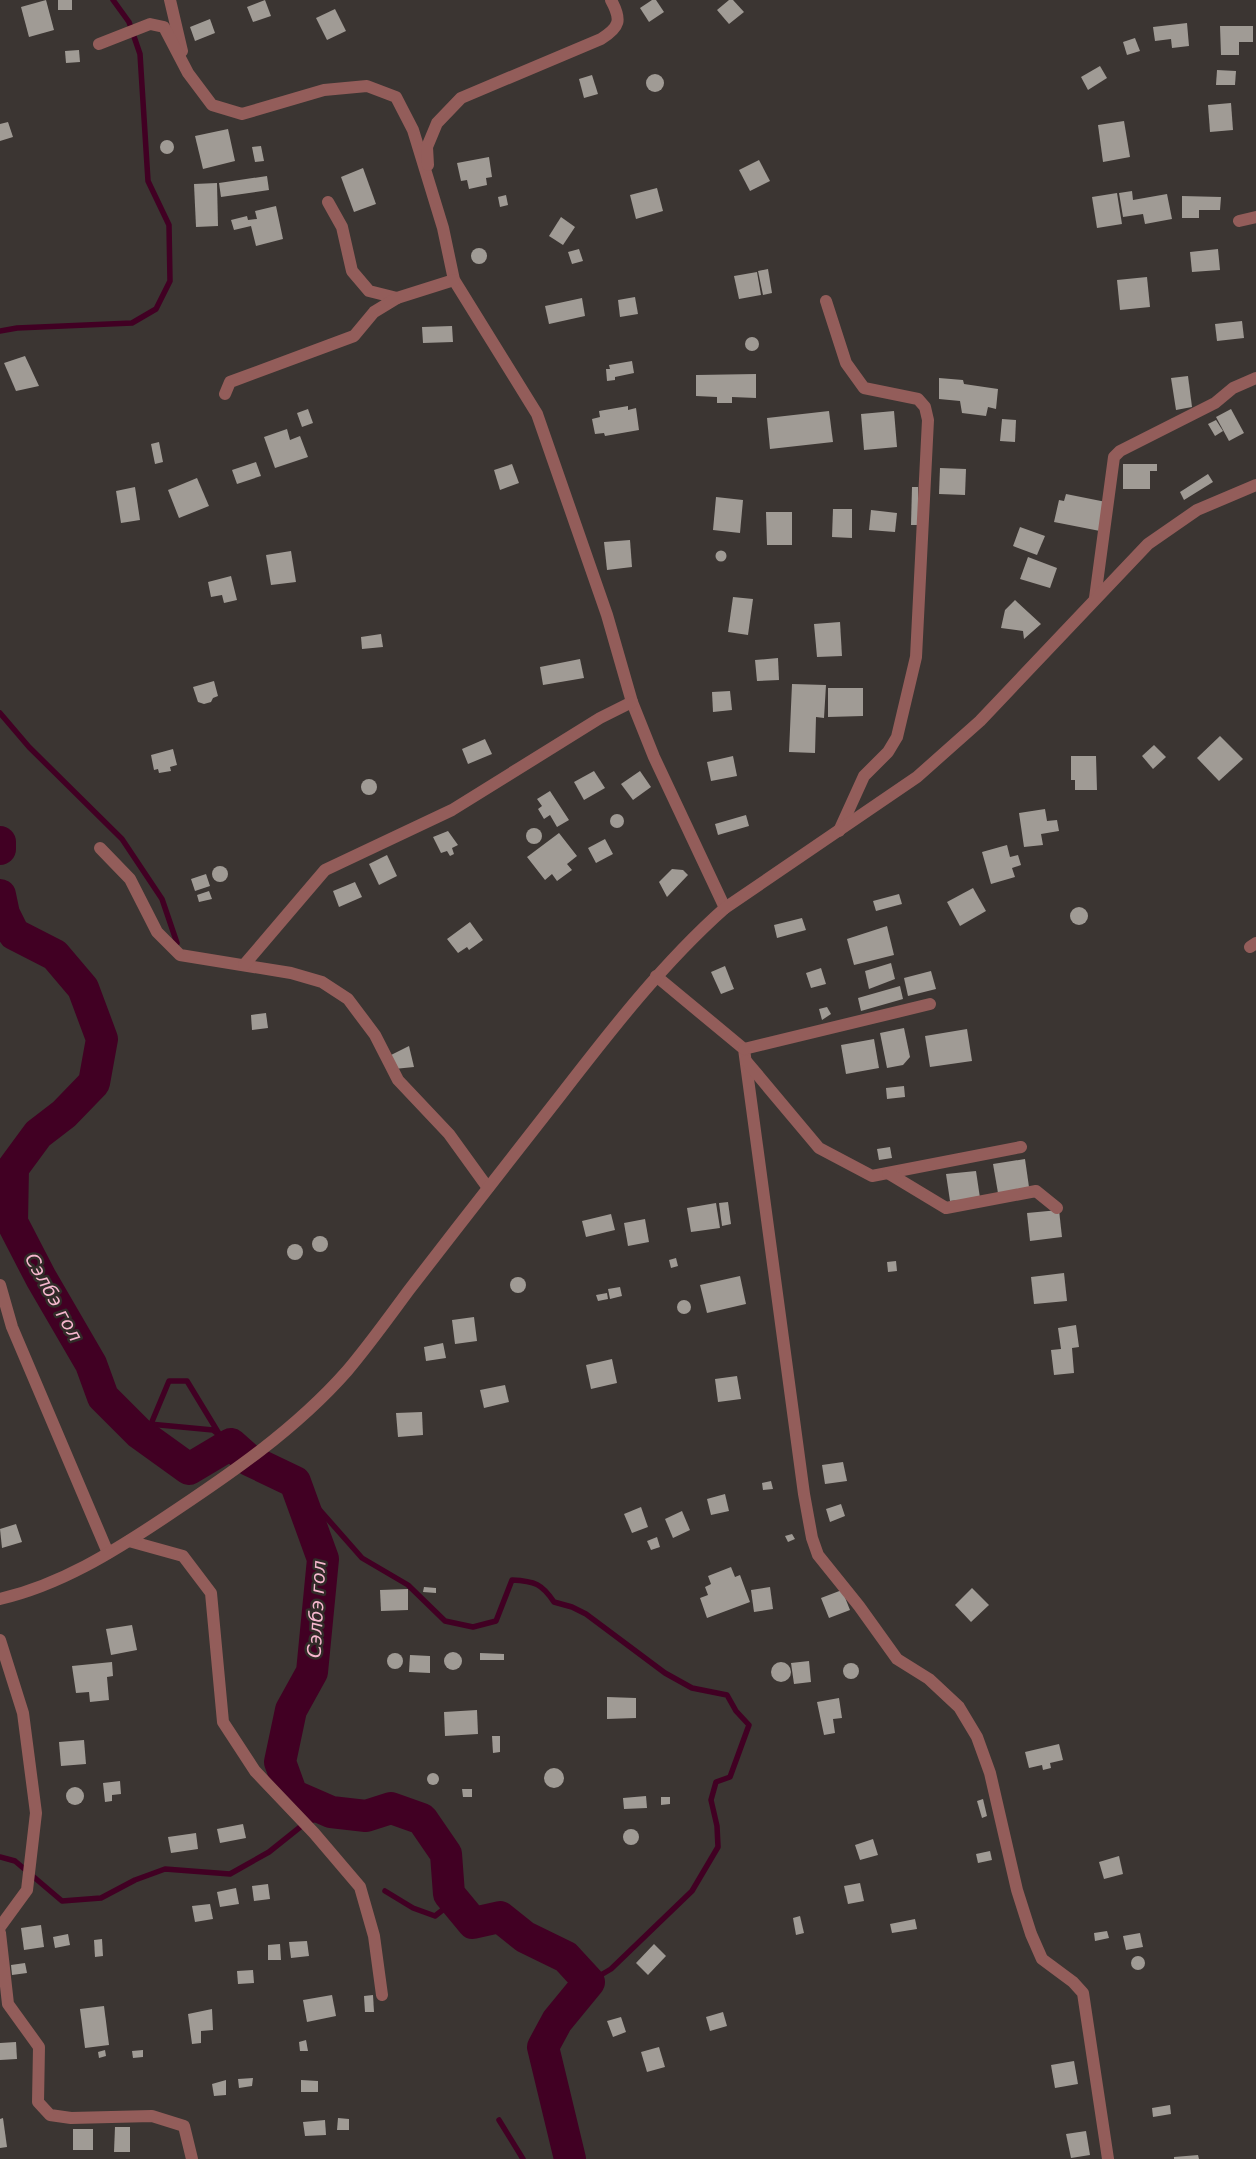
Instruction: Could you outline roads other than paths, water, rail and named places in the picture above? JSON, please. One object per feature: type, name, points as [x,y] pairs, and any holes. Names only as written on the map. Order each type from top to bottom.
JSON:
[{"type":"street","points":[[170,0],[188,73]]},
{"type":"street","points":[[429,188],[427,147],[437,123],[461,98],[601,39],[614,31],[617,25],[618,12],[612,0]]},
{"type":"street","points":[[99,44],[150,24],[164,27],[188,73],[212,105],[242,114],[324,90],[367,86],[396,97],[413,130],[429,188],[443,228],[454,280],[537,414],[607,615],[632,702],[654,757],[725,908]]},
{"type":"street","points":[[328,202],[342,227],[352,271],[369,291],[397,298]]},
{"type":"street","points":[[1239,220],[1256,217]]},
{"type":"street","points":[[225,394],[230,382],[354,336],[374,312],[397,298],[454,280]]},
{"type":"street","points":[[826,301],[846,363],[864,388],[918,399],[925,407],[928,420],[916,657],[897,737],[888,752],[864,776],[839,831]]},
{"type":"street","points":[[1095,598],[1114,457],[1120,451],[1215,403],[1233,388],[1256,378]]},
{"type":"street","points":[[0,1599],[64,1578],[129,1541],[225,1477],[297,1421],[347,1370],[656,976],[725,908],[918,777],[980,721],[1148,544],[1197,510],[1256,485]]},
{"type":"street","points":[[244,965],[325,870],[452,810],[600,718],[632,702]]},
{"type":"street","points":[[100,848],[130,879],[157,932],[180,955],[290,973],[322,982],[348,1000],[375,1035],[398,1080],[449,1134],[488,1188]]},
{"type":"street","points":[[656,976],[745,1055],[819,1148],[872,1176],[1021,1147]]},
{"type":"street","points":[[745,1055],[930,1004]]},
{"type":"street","points":[[745,1055],[804,1494],[812,1538],[818,1556],[859,1606],[897,1659],[929,1679],[959,1707],[978,1737],[990,1773],[1017,1890],[1042,1959],[1073,1982],[1083,1994],[1108,2159]]},
{"type":"street","points":[[888,1173],[946,1208],[1036,1191],[1057,1208]]},
{"type":"street","points":[[0,1285],[12,1327],[108,1553]]},
{"type":"street","points":[[129,1541],[183,1556],[211,1593],[223,1722],[255,1771],[314,1833],[360,1887],[374,1936],[382,1995]]},
{"type":"street","points":[[0,1640],[23,1713],[36,1813],[27,1890],[0,1927]]},
{"type":"street","points":[[0,1933],[4,2004],[40,2047],[38,2102],[50,2115],[71,2118],[152,2116],[184,2126],[192,2159]]},
{"type":"waterway","points":[[0,331],[17,328],[132,323],[156,309],[170,281],[169,225],[148,181],[140,54],[129,22],[113,0]]},
{"type":"waterway","points":[[0,713],[29,747],[122,839],[162,899],[177,943]]},
{"type":"waterway","name":"Сэлбэ гол","points":[[0,842],[0,849]]},
{"type":"waterway","name":"Сэлбэ гол","points":[[0,895],[4,914],[14,934],[55,955],[83,988],[102,1039],[94,1083],[64,1114],[38,1134],[13,1168],[12,1222],[41,1278],[91,1364],[103,1397],[139,1433],[189,1469],[231,1444],[249,1460],[295,1482],[323,1559],[312,1672],[291,1710],[280,1762],[292,1795],[331,1812],[366,1816],[391,1808],[422,1819],[446,1854],[449,1894],[473,1923],[500,1917],[525,1937],[566,1957],[589,1982],[557,2021],[543,2047],[570,2159]]},
{"type":"waterway","points":[[151,1424],[169,1381],[187,1381],[221,1437]]},
{"type":"waterway","points":[[128,1422],[213,1430],[231,1444]]},
{"type":"waterway","points":[[295,1482],[362,1558],[408,1585],[445,1621],[473,1627],[496,1621],[512,1580],[527,1581],[542,1587],[554,1602],[572,1607],[586,1614],[665,1673],[692,1688],[727,1695],[736,1711],[749,1725],[730,1777],[716,1782],[711,1800],[717,1826],[718,1847],[692,1891],[611,1969],[589,1982]]},
{"type":"waterway","points":[[0,1857],[15,1861],[62,1901],[101,1898],[135,1880],[165,1869],[230,1874],[269,1852],[304,1824],[331,1812]]},
{"type":"waterway","points":[[385,1891],[413,1908],[435,1916],[454,1901]]},
{"type":"waterway","points":[[499,2120],[523,2159]]}]
